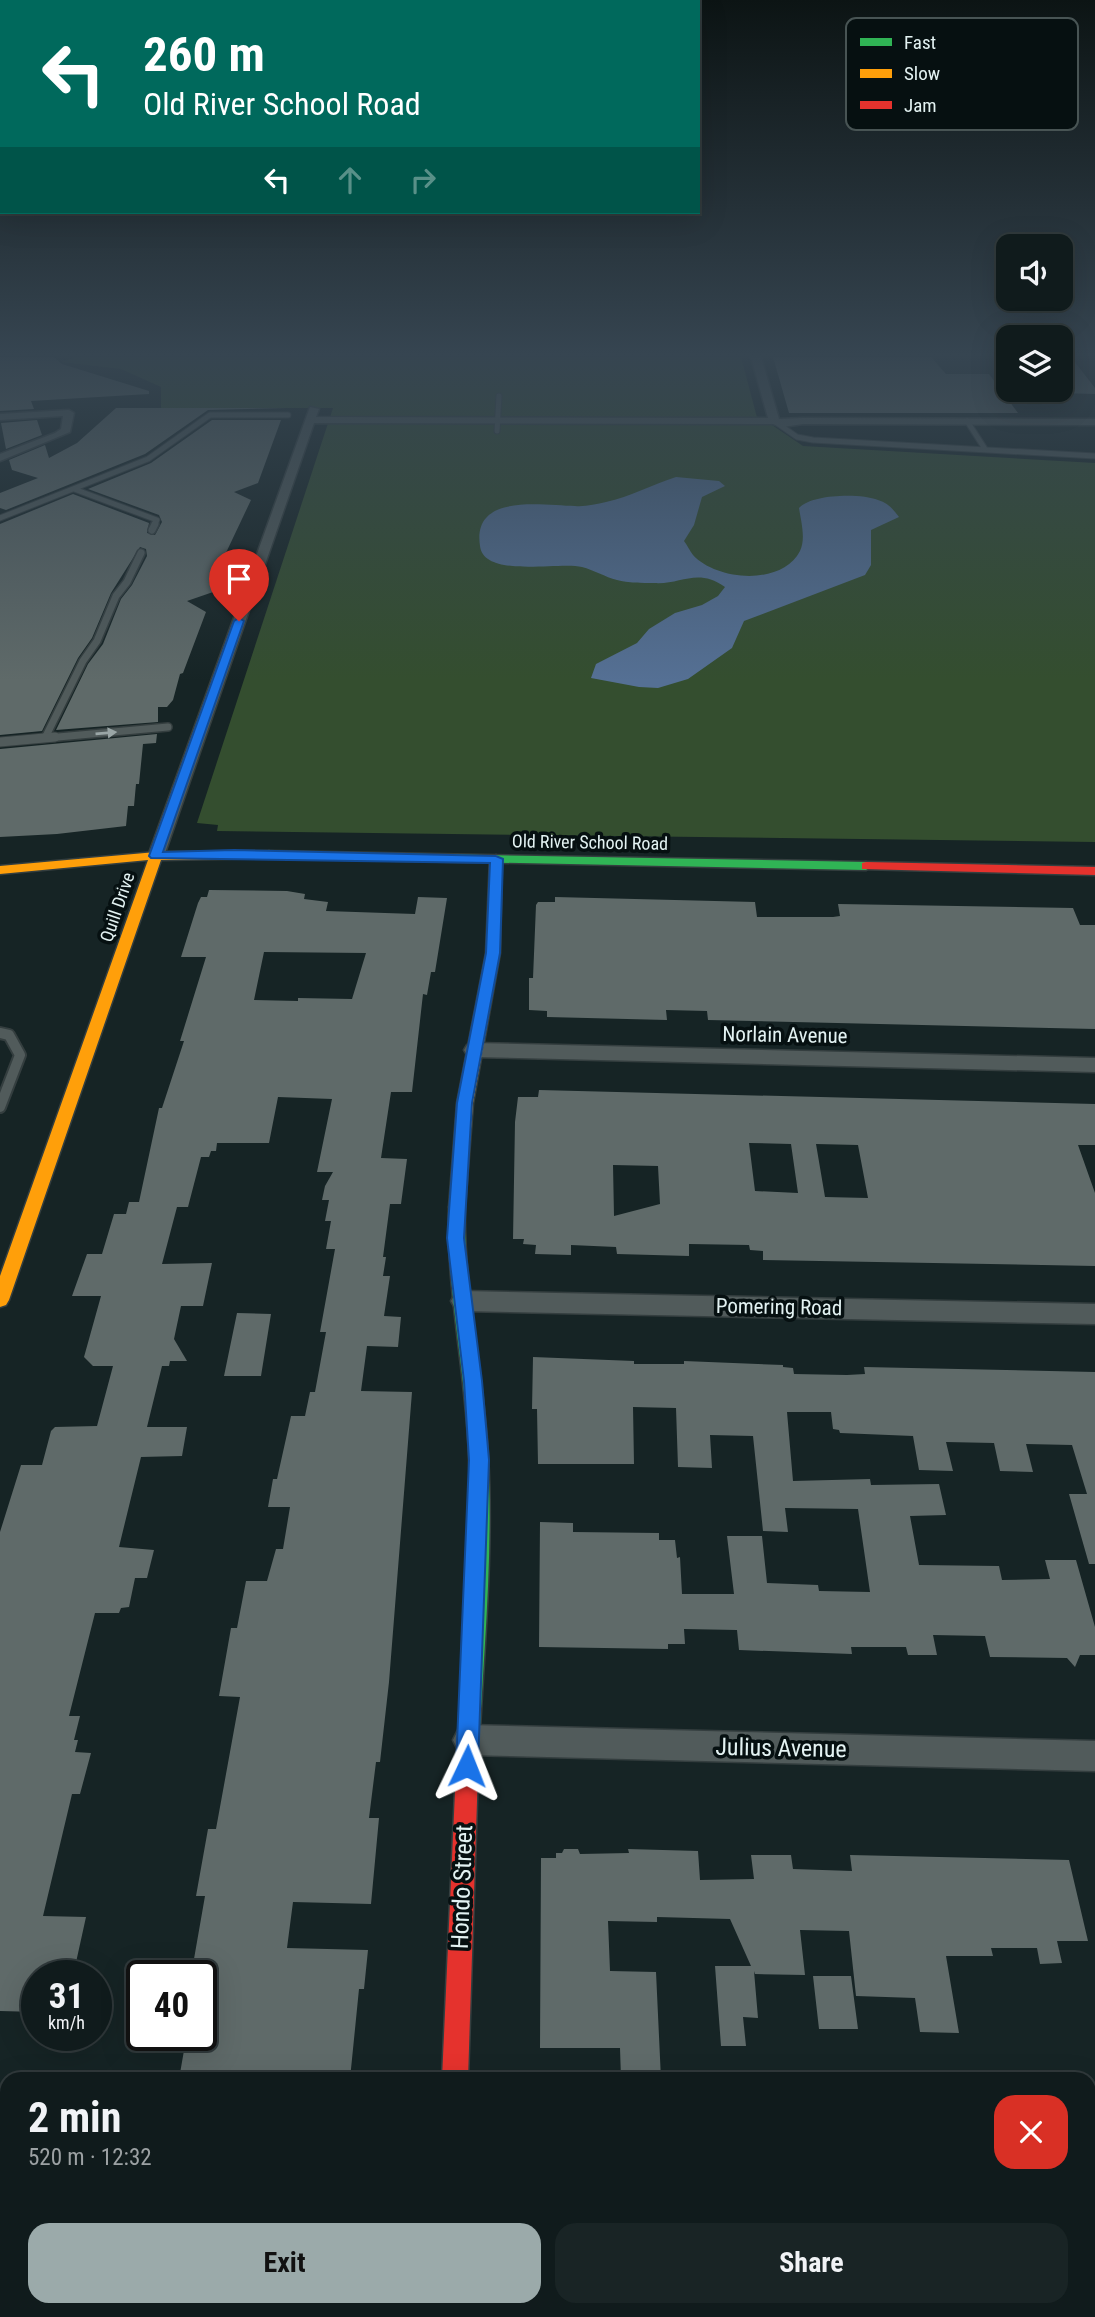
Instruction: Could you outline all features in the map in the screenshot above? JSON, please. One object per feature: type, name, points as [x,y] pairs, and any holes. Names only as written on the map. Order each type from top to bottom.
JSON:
[{"type":"street","name":"Quill Drive","points":[[0,1300],[294,465]]},
{"type":"street","name":"Old River School Road","points":[[0,870],[156,856],[234,854],[1095,871]]},
{"type":"street","name":"Hondo Street","points":[[455,2072],[479,1460],[455,1238],[465,1103],[493,953],[496,859]]},
{"type":"street","name":"Norlain Avenue","points":[[474,1050],[1095,1065]]},
{"type":"street","name":"Pomering Road","points":[[463,1301],[1095,1314]]},
{"type":"street","name":"Julius Avenue","points":[[468,1740],[1095,1756]]},
{"type":"lane","points":[[0,518],[133,465]]},
{"type":"lane","points":[[74,489],[157,520],[152,530]]},
{"type":"lane","points":[[45,738],[79,668],[109,617],[109,610],[117,594],[127,582],[141,554]]},
{"type":"lane","points":[[0,742],[168,727]]},
{"type":"lane","points":[[0,1033],[9,1035],[20,1055],[0,1107]]},
{"type":"green space","points":[[314,465],[1095,465],[1095,842],[217,831],[218,825],[197,823]]},
{"type":"water","points":[[676,477],[719,481],[725,486],[702,497],[694,525],[684,541],[693,555],[704,564],[733,574],[765,575],[791,562],[800,551],[803,541],[799,508],[805,503],[837,496],[870,498],[882,501],[899,517],[871,530],[871,565],[865,575],[744,621],[732,648],[688,679],[658,688],[591,678],[596,664],[637,643],[649,629],[675,613],[702,605],[718,596],[725,587],[715,581],[697,577],[664,583],[635,583],[613,579],[582,567],[508,566],[485,556],[480,546],[480,529],[487,517],[512,506],[590,505],[624,497]]},
{"type":"building","points":[[11,465],[117,465],[6,510],[0,508],[0,493],[38,478],[12,470]]},
{"type":"building","points":[[146,465],[265,465],[258,483],[234,492],[251,500],[224,557],[216,591],[187,601],[206,612],[183,673],[180,674],[173,700],[167,707],[158,707],[158,722],[56,730],[88,664],[103,644],[121,599],[132,585],[147,556],[146,549],[140,547],[111,593],[92,638],[78,658],[42,731],[0,735],[0,524],[73,494],[149,523],[147,533],[155,535],[162,522],[159,515],[88,489]]},
{"type":"building","points":[[157,734],[156,743],[143,744],[139,784],[136,784],[134,806],[128,806],[126,826],[0,837],[0,749]]},
{"type":"building","points":[[209,890],[287,891],[305,894],[304,899],[328,902],[326,911],[415,914],[418,897],[447,898],[435,972],[431,972],[427,995],[423,994],[412,1092],[391,1092],[381,1158],[407,1159],[401,1204],[390,1204],[383,1257],[386,1257],[383,1276],[390,1276],[384,1316],[401,1317],[398,1347],[367,1346],[361,1391],[412,1392],[389,1682],[380,1762],[376,1762],[369,1818],[379,1818],[371,1904],[293,1902],[287,1948],[368,1950],[364,1989],[359,1989],[351,2072],[180,2072],[184,2051],[217,2051],[217,1960],[194,1960],[205,1896],[196,1896],[208,1829],[216,1829],[240,1697],[219,1696],[231,1628],[237,1628],[246,1581],[267,1581],[276,1549],[283,1549],[290,1507],[268,1507],[273,1479],[277,1479],[291,1416],[305,1416],[310,1392],[315,1392],[326,1332],[320,1332],[335,1249],[326,1249],[331,1221],[325,1221],[329,1200],[322,1200],[325,1186],[333,1172],[317,1172],[332,1099],[278,1097],[269,1143],[217,1143],[216,1151],[211,1151],[209,1157],[201,1157],[188,1207],[177,1207],[162,1264],[212,1263],[203,1306],[181,1306],[174,1339],[187,1361],[170,1361],[169,1366],[162,1366],[147,1427],[187,1427],[182,1456],[141,1457],[119,1547],[154,1550],[147,1578],[135,1578],[129,1607],[121,1608],[119,1613],[95,1613],[69,1716],[80,1716],[74,1740],[78,1740],[75,1752],[91,1753],[80,1794],[72,1794],[43,1916],[86,1917],[77,1960],[21,1960],[21,2012],[0,2011],[0,1532],[21,1465],[42,1465],[51,1431],[55,1427],[97,1426],[113,1366],[93,1366],[84,1357],[101,1296],[72,1296],[87,1254],[102,1254],[114,1214],[126,1214],[129,1202],[139,1202],[159,1108],[162,1108],[184,1041],[180,1041],[206,957],[181,957],[201,897],[207,897]],"holes":[[[264,952],[366,953],[352,999],[298,998],[298,1001],[254,1000]]]},
{"type":"building","points":[[555,897],[755,902],[757,917],[840,916],[838,904],[1073,908],[1080,925],[1095,925],[1095,1029],[708,1020],[707,1011],[666,1010],[667,1020],[547,1017],[547,1011],[529,1010],[529,978],[533,978],[536,905],[538,902],[555,902]]},
{"type":"building","points":[[539,1090],[1095,1104],[1095,1145],[1078,1145],[1095,1193],[1095,1266],[763,1260],[763,1251],[750,1250],[749,1245],[689,1244],[689,1256],[617,1254],[616,1247],[571,1245],[571,1255],[535,1254],[536,1245],[523,1244],[524,1239],[513,1239],[515,1122],[518,1097],[538,1097]],"holes":[[[749,1143],[791,1144],[798,1193],[755,1191]],[[816,1144],[858,1145],[868,1198],[825,1197]],[[613,1165],[658,1166],[660,1204],[614,1216]]]},
{"type":"building","points":[[237,1313],[271,1314],[261,1376],[224,1376]]},
{"type":"building","points":[[533,1357],[634,1361],[634,1364],[684,1364],[684,1361],[783,1365],[793,1368],[794,1374],[865,1374],[864,1367],[1095,1372],[1095,1564],[1089,1564],[1069,1494],[1087,1494],[1072,1445],[1026,1444],[1033,1472],[1000,1471],[994,1443],[946,1442],[953,1471],[919,1470],[913,1436],[840,1433],[839,1430],[833,1429],[831,1412],[787,1412],[793,1481],[870,1479],[871,1485],[939,1484],[946,1515],[910,1516],[919,1565],[999,1566],[1002,1580],[1050,1579],[1045,1560],[1076,1560],[1095,1627],[1095,1655],[1080,1655],[1075,1667],[1067,1658],[990,1657],[985,1636],[933,1635],[937,1655],[908,1655],[906,1647],[851,1647],[852,1654],[739,1650],[737,1630],[684,1629],[685,1644],[668,1644],[668,1649],[539,1647],[540,1522],[573,1523],[573,1532],[659,1533],[659,1540],[675,1540],[677,1558],[680,1557],[682,1594],[734,1594],[727,1536],[762,1536],[767,1583],[818,1585],[819,1591],[870,1592],[858,1509],[785,1508],[788,1532],[763,1531],[753,1436],[710,1435],[712,1468],[678,1467],[676,1408],[633,1407],[634,1464],[538,1464],[537,1409],[532,1409]]},
{"type":"building","points":[[564,1849],[578,1849],[580,1854],[629,1853],[628,1849],[698,1851],[700,1880],[754,1879],[751,1855],[791,1855],[793,1869],[852,1871],[850,1855],[1069,1860],[1088,1941],[1057,1941],[1062,1963],[1040,1964],[1037,1948],[991,1948],[993,1956],[946,1956],[959,2033],[920,2032],[915,1998],[856,1996],[849,1931],[800,1930],[805,1975],[755,1974],[754,1971],[758,2018],[743,2017],[746,2046],[721,2046],[715,1966],[751,1966],[730,1919],[657,1917],[657,1922],[608,1921],[610,1971],[656,1972],[661,2072],[621,2072],[620,2048],[540,2048],[541,1858],[556,1858],[556,1853],[562,1853]]},
{"type":"building","points":[[813,1976],[851,1976],[858,2029],[819,2029]]},
{"type":"traffic: fast","points":[[269,855],[866,866]]},
{"type":"traffic: fast","points":[[457,1207],[458,1271],[478,1429],[479,1461],[477,1577],[467,1770]]},
{"type":"traffic: slow","points":[[0,870],[156,856],[269,855]]},
{"type":"traffic: slow","points":[[0,1300],[156,856]]},
{"type":"traffic: slow","points":[[457,1207],[465,1103],[493,953],[496,859]]},
{"type":"traffic: jam","points":[[866,866],[1095,871]]},
{"type":"traffic: jam","points":[[455,2072],[467,1770]]},
{"type":"route","points":[[239,621],[156,856],[234,854],[496,859],[493,953],[465,1103],[455,1238],[473,1381],[479,1460],[467,1766]]}]
